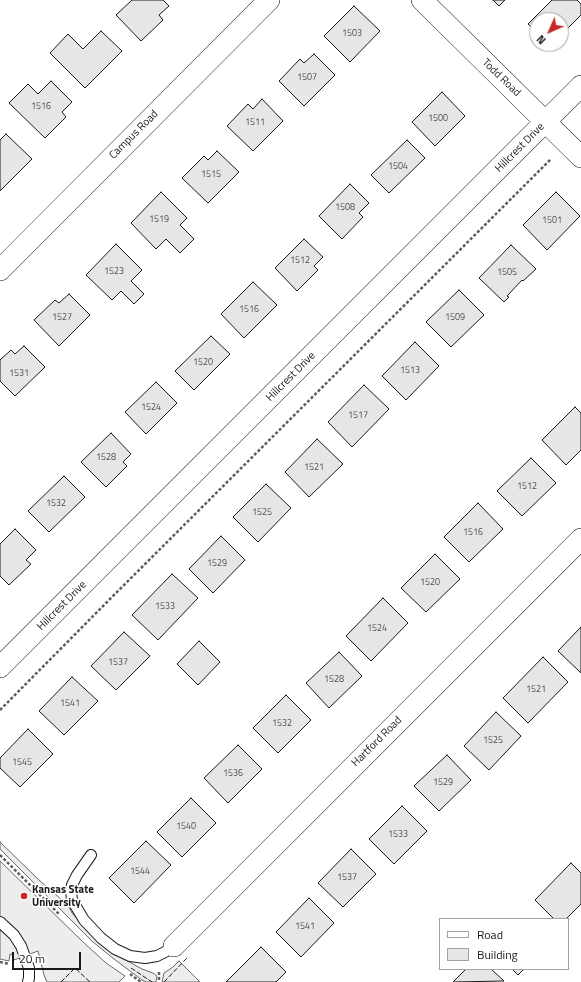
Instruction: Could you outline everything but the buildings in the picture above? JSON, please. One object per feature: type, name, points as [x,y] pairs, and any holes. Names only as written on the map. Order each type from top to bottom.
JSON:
[{"type":"street","name":"Campus Road","points":[[0,270],[269,0]]},
{"type":"street","name":"Todd Road","points":[[422,0],[574,150]]},
{"type":"street","name":"Hillcrest Drive","points":[[0,668],[581,86]]},
{"type":"street","name":"Hartford Road","points":[[174,946],[581,539]]},
{"type":"lane","points":[[91,855],[77,875],[71,891],[72,900],[84,920],[101,938],[115,949],[130,956],[145,958],[157,956],[174,946]]},
{"type":"lane","points":[[0,922],[14,936],[21,946],[29,968],[28,982]]},
{"type":"path","points":[[0,710],[144,565],[574,150]]},
{"type":"shaded area","points":[[0,842],[40,881],[68,905],[72,913],[94,937],[115,954],[142,969],[153,973],[157,976],[156,982],[146,982],[142,980],[93,942],[0,849]]},
{"type":"shaded area","name":"Kansas State University","points":[[0,861],[82,941],[106,963],[125,976],[119,982],[47,982],[38,951],[14,960],[11,954],[9,961],[0,959]]},
{"type":"shaded area","points":[[179,961],[200,982],[162,982],[164,973]]},
{"type":"fence","points":[[164,982],[187,958]]},
{"type":"fence","points":[[61,982],[75,968],[90,982]]},
{"type":"fence","points":[[131,968],[152,982]]},
{"type":"place","name":"Kansas State University","points":[[24,896]]}]
